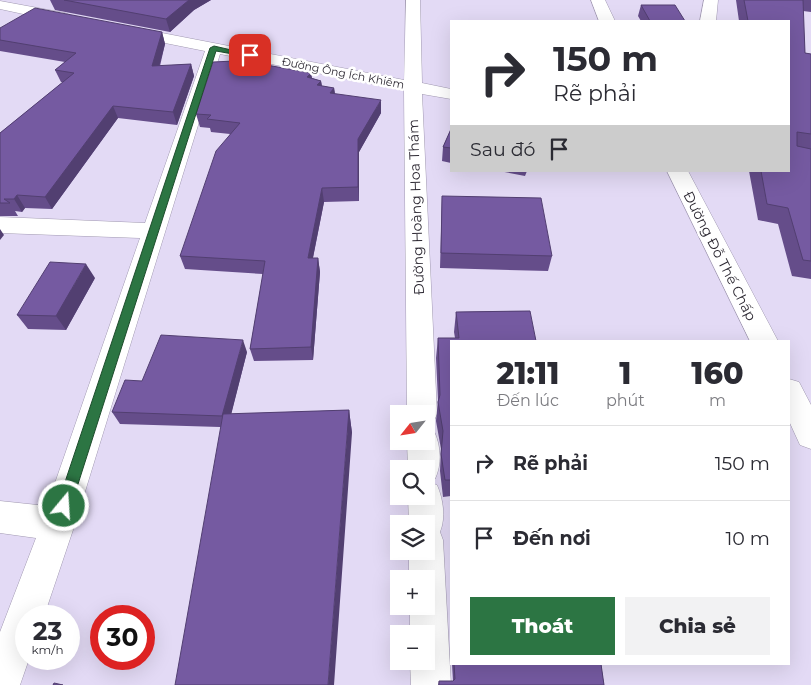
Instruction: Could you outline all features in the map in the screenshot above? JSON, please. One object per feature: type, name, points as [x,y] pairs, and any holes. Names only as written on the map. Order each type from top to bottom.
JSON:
[{"type":"street","name":"Đường Hoàng Hoa Thám","points":[[413,0],[413,87],[422,405]]},
{"type":"street","points":[[598,0],[607,20]]},
{"type":"street","points":[[708,20],[711,0]]},
{"type":"street","points":[[0,5],[78,21]]},
{"type":"street","name":"Đường Ông Ích Khiêm","points":[[107,27],[450,94]]},
{"type":"street","points":[[0,685],[58,524],[214,48]]},
{"type":"street","name":"Đường Đỗ Thế Chấp","points":[[678,172],[763,340]]},
{"type":"street","points":[[0,225],[155,231]]},
{"type":"street","points":[[790,393],[811,435]]},
{"type":"street","points":[[0,517],[58,524]]},
{"type":"street","points":[[427,560],[430,685]]},
{"type":"building","points":[[64,0],[189,0],[166,19]]},
{"type":"building","points":[[744,0],[803,0],[805,53],[811,54],[811,134],[797,132],[797,146],[811,149],[811,261],[803,260],[788,208],[767,204],[761,172],[790,172],[790,20],[748,20]]},
{"type":"building","points":[[641,5],[675,5],[684,20],[649,20]]},
{"type":"building","points":[[35,8],[162,32],[152,66],[191,64],[173,112],[113,106],[45,197],[17,195],[14,199],[4,199],[10,203],[0,203],[0,133],[74,73],[55,70],[76,53],[0,40],[0,28]]},
{"type":"building","points":[[256,60],[250,65],[261,64],[311,73],[307,77],[321,81],[317,85],[334,88],[330,93],[381,100],[358,139],[358,187],[322,188],[308,258],[318,258],[311,347],[250,349],[265,261],[180,256],[216,151],[240,123],[207,119],[211,115],[196,114],[213,62]]},
{"type":"building","points":[[450,131],[450,148],[443,147]]},
{"type":"building","points":[[442,196],[541,198],[552,256],[441,253]]},
{"type":"building","points":[[50,262],[86,264],[56,316],[17,315]]},
{"type":"building","points":[[530,311],[536,340],[450,340],[450,480],[445,480],[441,454],[443,431],[438,402],[440,395],[438,338],[459,338],[456,312]]},
{"type":"building","points":[[161,335],[243,340],[222,416],[112,412],[125,380],[142,381]]},
{"type":"building","points":[[349,410],[328,685],[175,685],[223,414]]},
{"type":"building","points":[[454,665],[601,665],[604,685],[439,685],[439,681],[453,681],[455,679]]},
{"type":"route","points":[[64,506],[214,48],[250,55]]}]
